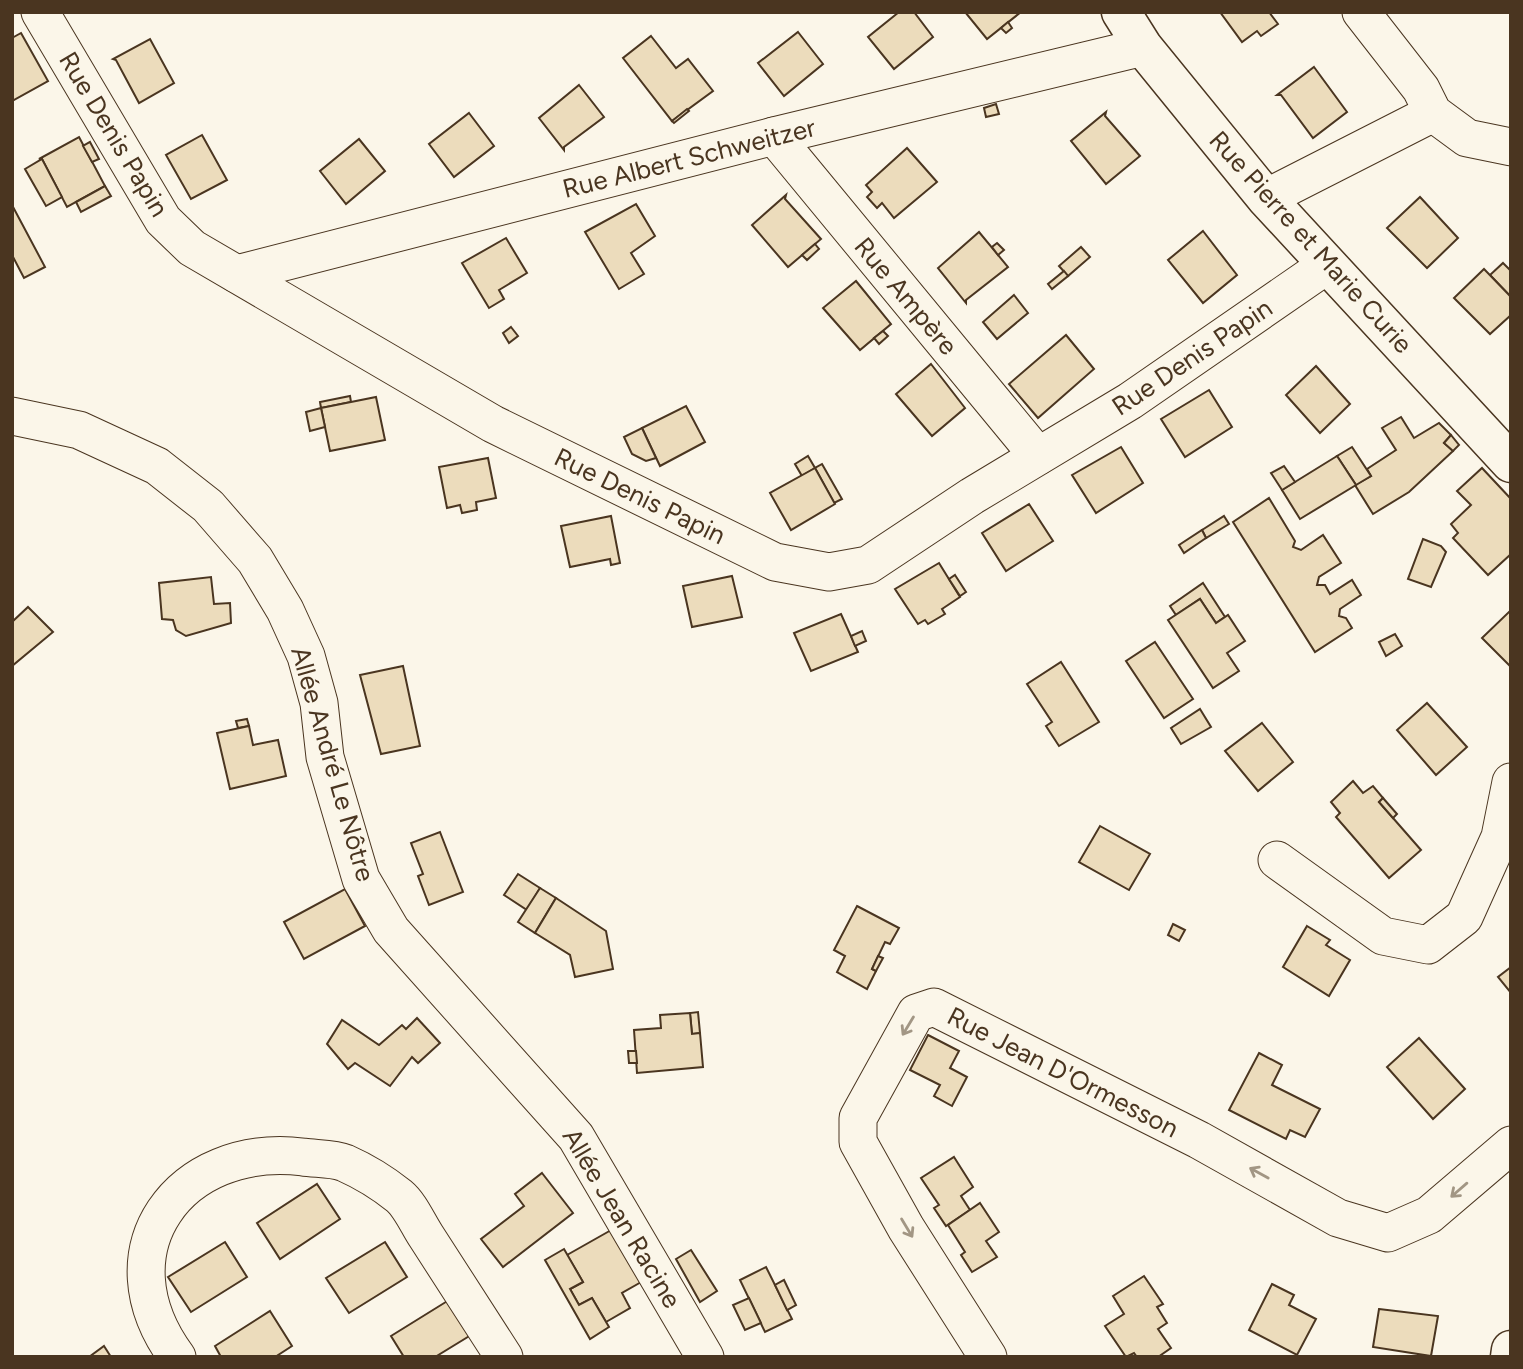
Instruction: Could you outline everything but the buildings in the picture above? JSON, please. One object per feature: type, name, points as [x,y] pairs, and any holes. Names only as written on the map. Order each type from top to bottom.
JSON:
[{"type":"main road","name":"Rue Pierre et Marie Curie","points":[[1121,12],[1143,47],[1266,198],[1511,463]]},
{"type":"main road","points":[[1510,1357],[1511,1350]]},
{"type":"street","name":"Rue Denis Papin","points":[[40,12],[163,220],[192,248],[493,424],[775,562],[829,572],[867,565],[1130,401],[1327,265]]},
{"type":"street","points":[[1361,12],[1421,89],[1433,113],[1467,138],[1511,147]]},
{"type":"street","name":"Rue Albert Schweitzer","points":[[237,274],[774,136],[1143,47]]},
{"type":"street","points":[[1266,198],[1433,113]]},
{"type":"street","name":"Rue Ampère","points":[[774,136],[1038,456]]},
{"type":"street","name":"Allée André Le Nôtre","points":[[12,416],[79,430],[156,466],[208,506],[255,559],[285,610],[306,656],[319,703],[325,757],[361,879],[391,930],[531,1084]]},
{"type":"street","points":[[1277,859],[1382,936],[1428,945],[1464,917],[1500,836],[1511,782]]},
{"type":"street","name":"Rue Jean D'Ormesson","points":[[988,1357],[906,1228],[858,1142],[858,1118],[916,1013],[934,1007],[1199,1140],[1338,1218],[1388,1233],[1429,1215],[1511,1145]]},
{"type":"street","name":"Allée Jean Racine","points":[[531,1084],[576,1137],[705,1357]]},
{"type":"street","points":[[177,1357],[165,1341],[149,1303],[145,1264],[156,1223],[173,1197],[202,1174],[236,1161],[282,1155],[342,1162],[402,1198],[504,1357]]}]
